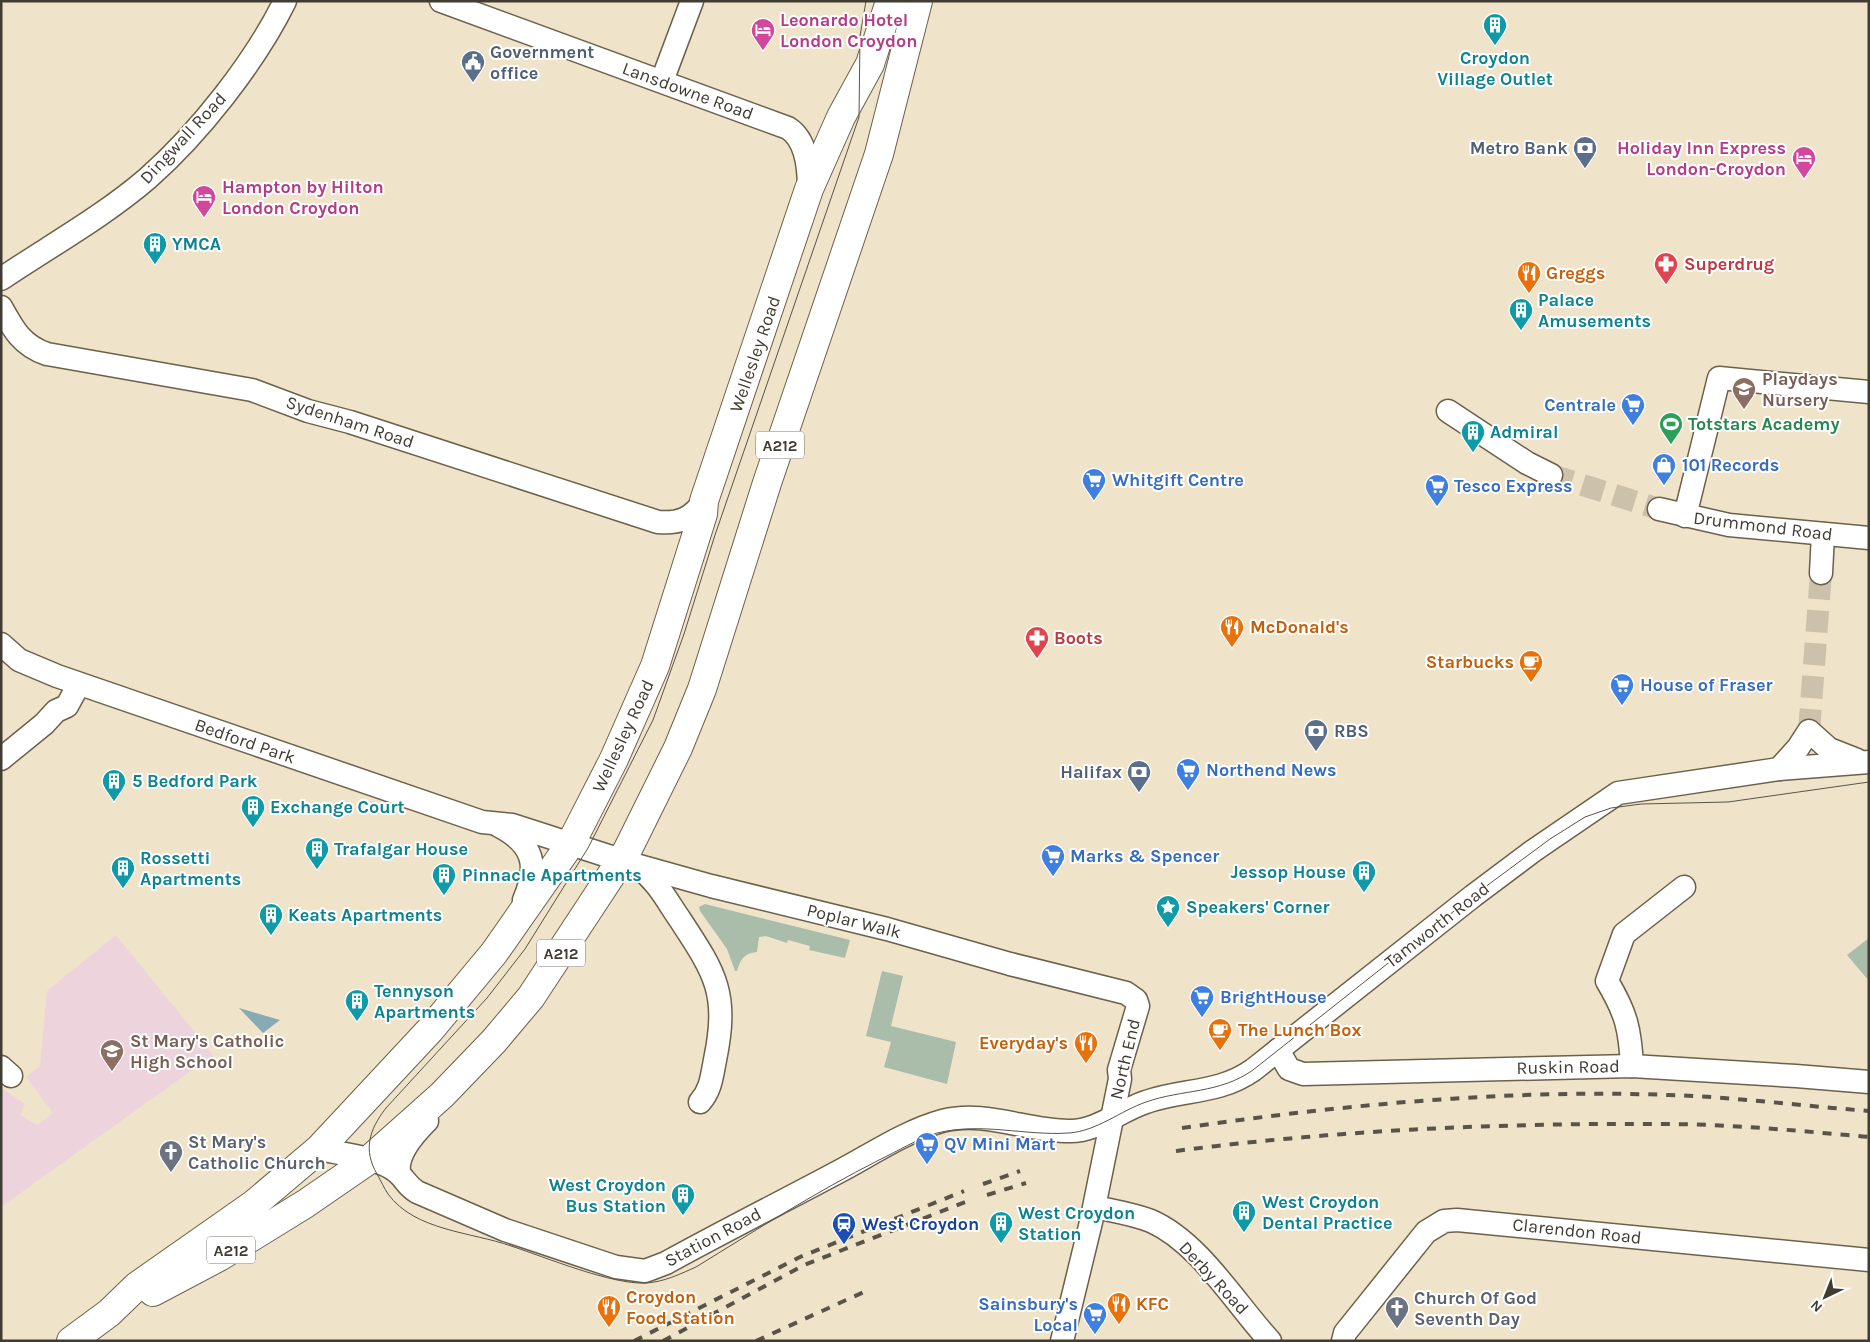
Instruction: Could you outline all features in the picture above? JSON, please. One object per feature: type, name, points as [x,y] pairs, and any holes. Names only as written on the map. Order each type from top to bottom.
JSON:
[{"type":"main road","name":"Wellesley Road","points":[[71,1341],[109,1313],[137,1286],[254,1204],[319,1149],[436,1023],[480,971],[571,842],[614,759],[655,666],[703,514],[704,501],[783,271],[809,189],[841,117],[870,64],[889,2]]},
{"type":"main road","name":"Wellesley Road","points":[[109,1313],[188,1273],[260,1232],[369,1160],[442,1095],[494,1041],[531,997],[628,862],[702,689],[773,466],[879,154],[920,7]]},
{"type":"street","name":"Dingwall Road","points":[[1,279],[131,191],[160,167],[220,100],[262,41],[285,1]]},
{"type":"street","name":"Lansdowne Road","points":[[441,1],[771,121],[793,131],[804,150],[809,172],[809,189]]},
{"type":"street","points":[[662,81],[692,1]]},
{"type":"street","name":"Sydenham Road","points":[[1,307],[16,334],[31,347],[47,354],[252,390],[308,411],[350,422],[658,522],[685,520],[697,512],[704,501]]},
{"type":"street","points":[[1685,516],[1719,378],[1869,392]]},
{"type":"street","points":[[1448,411],[1527,463],[1551,475]]},
{"type":"street","name":"Drummond Road","points":[[1659,509],[1730,525],[1869,538]]},
{"type":"street","points":[[1820,573],[1823,534]]},
{"type":"street","name":"Bedford Park","points":[[1,644],[19,660],[79,684],[473,819],[495,824],[512,825],[571,842]]},
{"type":"street","points":[[56,711],[53,700],[57,676]]},
{"type":"street","points":[[1,759],[44,724],[56,711],[67,706],[79,684]]},
{"type":"street","name":"Tamworth Road","points":[[1779,769],[1798,748],[1809,731],[1829,749],[1864,762]]},
{"type":"street","name":"Tamworth Road","points":[[1112,1119],[1147,1102],[1230,1084],[1254,1070],[1473,896],[1539,847],[1618,793],[1779,769],[1864,762]]},
{"type":"street","name":"Bedford Park","points":[[495,824],[520,841],[533,861],[532,879],[516,922]]},
{"type":"street","name":"Poplar Walk","points":[[571,842],[628,862],[1119,990],[1136,1000]]},
{"type":"street","points":[[628,862],[650,876],[661,889],[717,981],[722,1011],[720,1035],[709,1091],[700,1102]]},
{"type":"street","points":[[1632,1066],[1630,1032],[1623,1007],[1608,981],[1624,934],[1652,901],[1684,887]]},
{"type":"street","name":"North End","points":[[1062,1341],[1094,1207],[1120,1078],[1119,1070],[1138,1006],[1136,1000]]},
{"type":"street","name":"Ruskin Road","points":[[1278,1050],[1289,1069],[1303,1074],[1632,1066],[1869,1082]]},
{"type":"street","name":"Wellesley Road","points":[[399,1173],[399,1163],[406,1147],[414,1134],[437,1108],[442,1095]]},
{"type":"street","name":"Station Road","points":[[319,1149],[369,1160],[399,1173],[405,1183],[417,1192],[496,1226],[616,1267],[645,1271],[666,1263],[868,1156],[942,1122],[958,1119],[1000,1119],[1070,1131],[1112,1119]]},
{"type":"street","name":"Derby Road","points":[[1094,1207],[1138,1217],[1168,1231],[1192,1250],[1270,1341]]},
{"type":"street","name":"Clarendon Road","points":[[1344,1337],[1426,1232],[1444,1222],[1457,1220],[1869,1260]]},
{"type":"shaded area","name":"St Mary's Catholic High School","points":[[116,935],[213,1055],[1,1207],[1,1088],[25,1104],[20,1115],[37,1125],[53,1113],[26,1077],[40,1066],[47,991]]},
{"type":"green space","points":[[705,904],[850,940],[845,958],[809,950],[810,946],[788,940],[787,943],[766,936],[759,937],[757,952],[741,960],[737,971],[735,971],[727,949],[700,911],[699,907]]},
{"type":"green space","points":[[1869,938],[1869,981],[1847,955]]},
{"type":"green space","points":[[882,971],[903,976],[891,1026],[956,1042],[947,1084],[884,1067],[891,1042],[866,1036]]},
{"type":"water","points":[[239,1008],[280,1020],[263,1033]]},
{"type":"tunnel","points":[[1551,475],[1659,509]]},
{"type":"tunnel","points":[[1809,731],[1821,573]]},
{"type":"tram line","points":[[866,1],[860,36],[859,117],[715,535],[684,634],[653,720],[588,848],[525,949],[487,998],[386,1108],[375,1124],[370,1140],[370,1157],[388,1194],[399,1206],[413,1216],[445,1229],[496,1241],[615,1280],[646,1283],[666,1279],[696,1267],[856,1172],[908,1145],[937,1133],[970,1129],[1069,1133],[1099,1125],[1146,1102],[1214,1087],[1240,1078],[1253,1070],[1473,896],[1550,839],[1585,817],[1611,808],[1641,804],[1728,802],[1869,782]]},
{"type":"railway","points":[[1182,1128],[1363,1106],[1547,1094],[1694,1096],[1869,1111]]},
{"type":"railway","points":[[1176,1151],[1358,1133],[1540,1125],[1714,1125],[1869,1137]]},
{"type":"railway","points":[[983,1184],[1020,1171]]},
{"type":"railway","points":[[987,1195],[1026,1183]]},
{"type":"railway","points":[[634,1341],[800,1257],[964,1191]]},
{"type":"railway","points":[[663,1341],[804,1265],[968,1201]]},
{"type":"railway","points":[[756,1341],[866,1291]]},
{"type":"place","name":"Croydon Village Outlet","points":[[1495,46]]},
{"type":"place","name":"Leonardo Hotel London Croydon","points":[[763,51]]},
{"type":"place","name":"Government office","points":[[473,83]]},
{"type":"place","name":"Metro Bank","points":[[1585,169]]},
{"type":"place","name":"Holiday Inn Express London-Croydon","points":[[1804,179]]},
{"type":"place","name":"Hampton by Hilton London Croydon","points":[[204,218]]},
{"type":"place","name":"YMCA","points":[[155,265]]},
{"type":"place","name":"Superdrug","points":[[1666,285]]},
{"type":"place","name":"Greggs","points":[[1529,294]]},
{"type":"place","name":"Palace Amusements","points":[[1521,331]]},
{"type":"place","name":"Playdays Nursery","points":[[1744,410]]},
{"type":"place","name":"Centrale","points":[[1633,426]]},
{"type":"place","name":"Totstars Academy","points":[[1671,445]]},
{"type":"place","name":"Admiral","points":[[1473,453]]},
{"type":"place","name":"101 Records","points":[[1664,486]]},
{"type":"place","name":"Whitgift Centre","points":[[1094,501]]},
{"type":"place","name":"Tesco Express","points":[[1437,507]]},
{"type":"place","name":"McDonald's","points":[[1232,648]]},
{"type":"place","name":"Boots","points":[[1037,659]]},
{"type":"place","name":"Starbucks","points":[[1531,683]]},
{"type":"place","name":"House of Fraser","points":[[1622,706]]},
{"type":"place","name":"RBS","points":[[1316,752]]},
{"type":"place","name":"Northend News","points":[[1188,791]]},
{"type":"place","name":"Halifax","points":[[1139,793]]},
{"type":"place","name":"5 Bedford Park","points":[[114,802]]},
{"type":"place","name":"Exchange Court","points":[[253,828]]},
{"type":"place","name":"Trafalgar House","points":[[317,870]]},
{"type":"place","name":"Marks & Spencer","points":[[1053,877]]},
{"type":"place","name":"Rossetti Apartments","points":[[123,889]]},
{"type":"place","name":"Jessop House","points":[[1364,893]]},
{"type":"place","name":"Pinnacle Apartments","points":[[444,896]]},
{"type":"place","name":"Speakers' Corner","points":[[1168,928]]},
{"type":"place","name":"Keats Apartments","points":[[271,936]]},
{"type":"place","name":"BrightHouse","points":[[1202,1018]]},
{"type":"place","name":"Tennyson Apartments","points":[[357,1022]]},
{"type":"place","name":"The Lunch Box","points":[[1220,1051]]},
{"type":"place","name":"Everyday's","points":[[1086,1064]]},
{"type":"place","name":"St Mary's Catholic High School","points":[[112,1072]]},
{"type":"place","name":"QV Mini Mart","points":[[927,1165]]},
{"type":"place","name":"St Mary's Catholic Church","points":[[171,1173]]},
{"type":"place","name":"West Croydon Bus Station","points":[[683,1216]]},
{"type":"place","name":"West Croydon Dental Practice","points":[[1244,1233]]},
{"type":"place","name":"West Croydon Station","points":[[1001,1244]]},
{"type":"place","name":"West Croydon","points":[[844,1245]]},
{"type":"place","name":"KFC","points":[[1119,1325]]},
{"type":"place","name":"Croydon Food Station","points":[[609,1328]]},
{"type":"place","name":"Church Of God Seventh Day","points":[[1397,1329]]},
{"type":"place","name":"Sainsbury's Local","points":[[1095,1335]]}]
